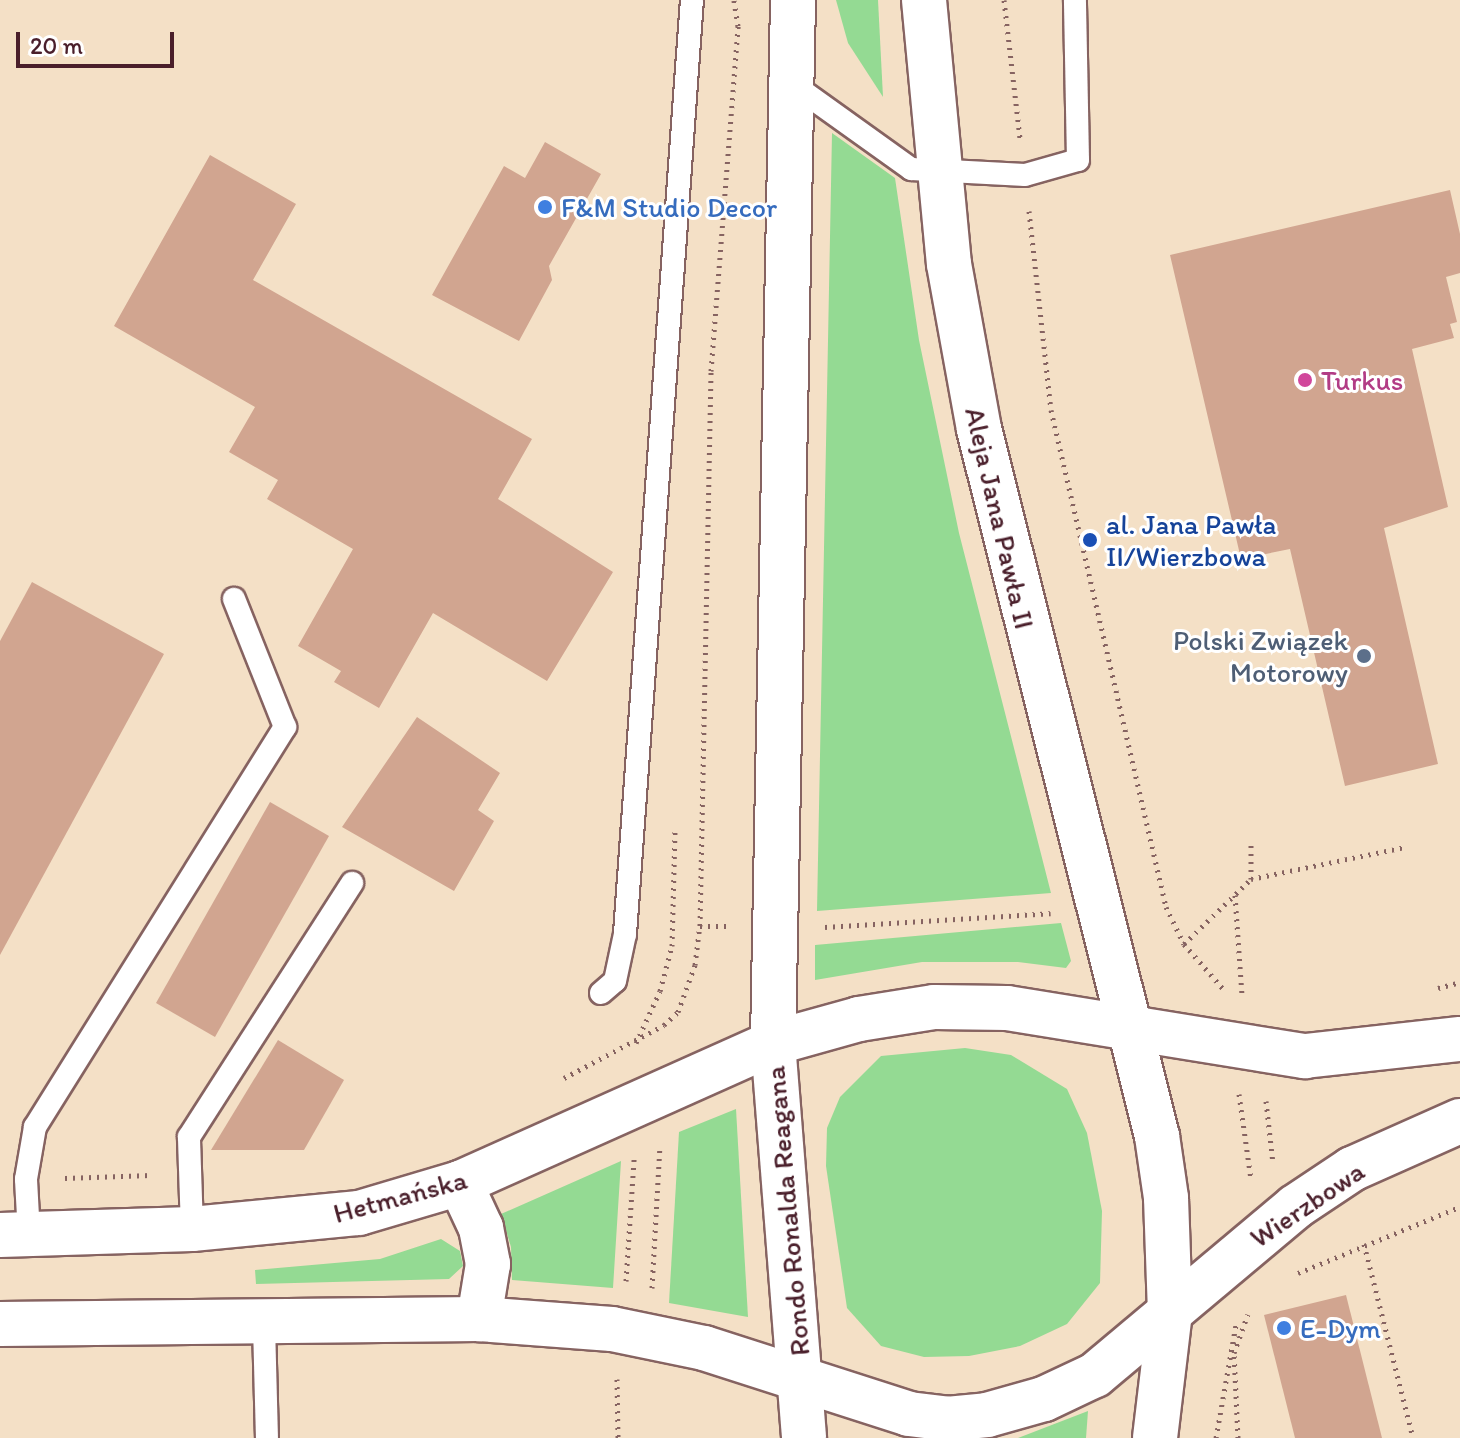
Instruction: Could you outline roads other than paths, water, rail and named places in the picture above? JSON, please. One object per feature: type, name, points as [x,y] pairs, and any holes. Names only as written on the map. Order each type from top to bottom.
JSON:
[{"type":"main road","points":[[773,1043],[793,0]]},
{"type":"main road","name":"Aleja Jana Pawła II","points":[[924,0],[938,172],[979,429],[1129,1026]]},
{"type":"main road","name":"Rondo Ronalda Reagana","points":[[1129,1026],[1007,1008],[934,1007],[859,1019],[773,1043],[801,1378],[909,1414],[947,1419],[987,1415],[1044,1399],[1095,1375],[1170,1312]]},
{"type":"main road","points":[[1155,1438],[1170,1312],[1166,1198],[1129,1026],[1239,1049],[1305,1056],[1460,1039]]},
{"type":"main road","name":"Hetmańska","points":[[15,1235],[192,1229],[359,1213],[460,1183],[773,1043]]},
{"type":"main road","name":"Wierzbowa","points":[[1170,1312],[1270,1225],[1352,1169],[1460,1121]]},
{"type":"main road","points":[[460,1183],[481,1228],[488,1264],[479,1319]]},
{"type":"main road","points":[[0,1324],[264,1325],[479,1319],[649,1337],[801,1378],[804,1438]]},
{"type":"lane","points":[[601,993],[615,981],[625,934],[692,0]]},
{"type":"lane","points":[[790,82],[911,169],[1025,175],[1078,160],[1075,0]]},
{"type":"lane","points":[[15,1235],[35,1127],[285,727],[234,599]]},
{"type":"lane","points":[[192,1229],[189,1137],[352,883]]},
{"type":"lane","points":[[264,1325],[267,1438]]},
{"type":"place","name":"F&M Studio Decor","points":[[545,207]]},
{"type":"place","name":"Turkus","points":[[1305,380]]},
{"type":"place","name":"al. Jana Pawła II/Wierzbowa","points":[[1090,540]]},
{"type":"place","name":"Polski Związek Motorowy","points":[[1364,656]]},
{"type":"place","name":"E-Dym","points":[[1284,1328]]}]
